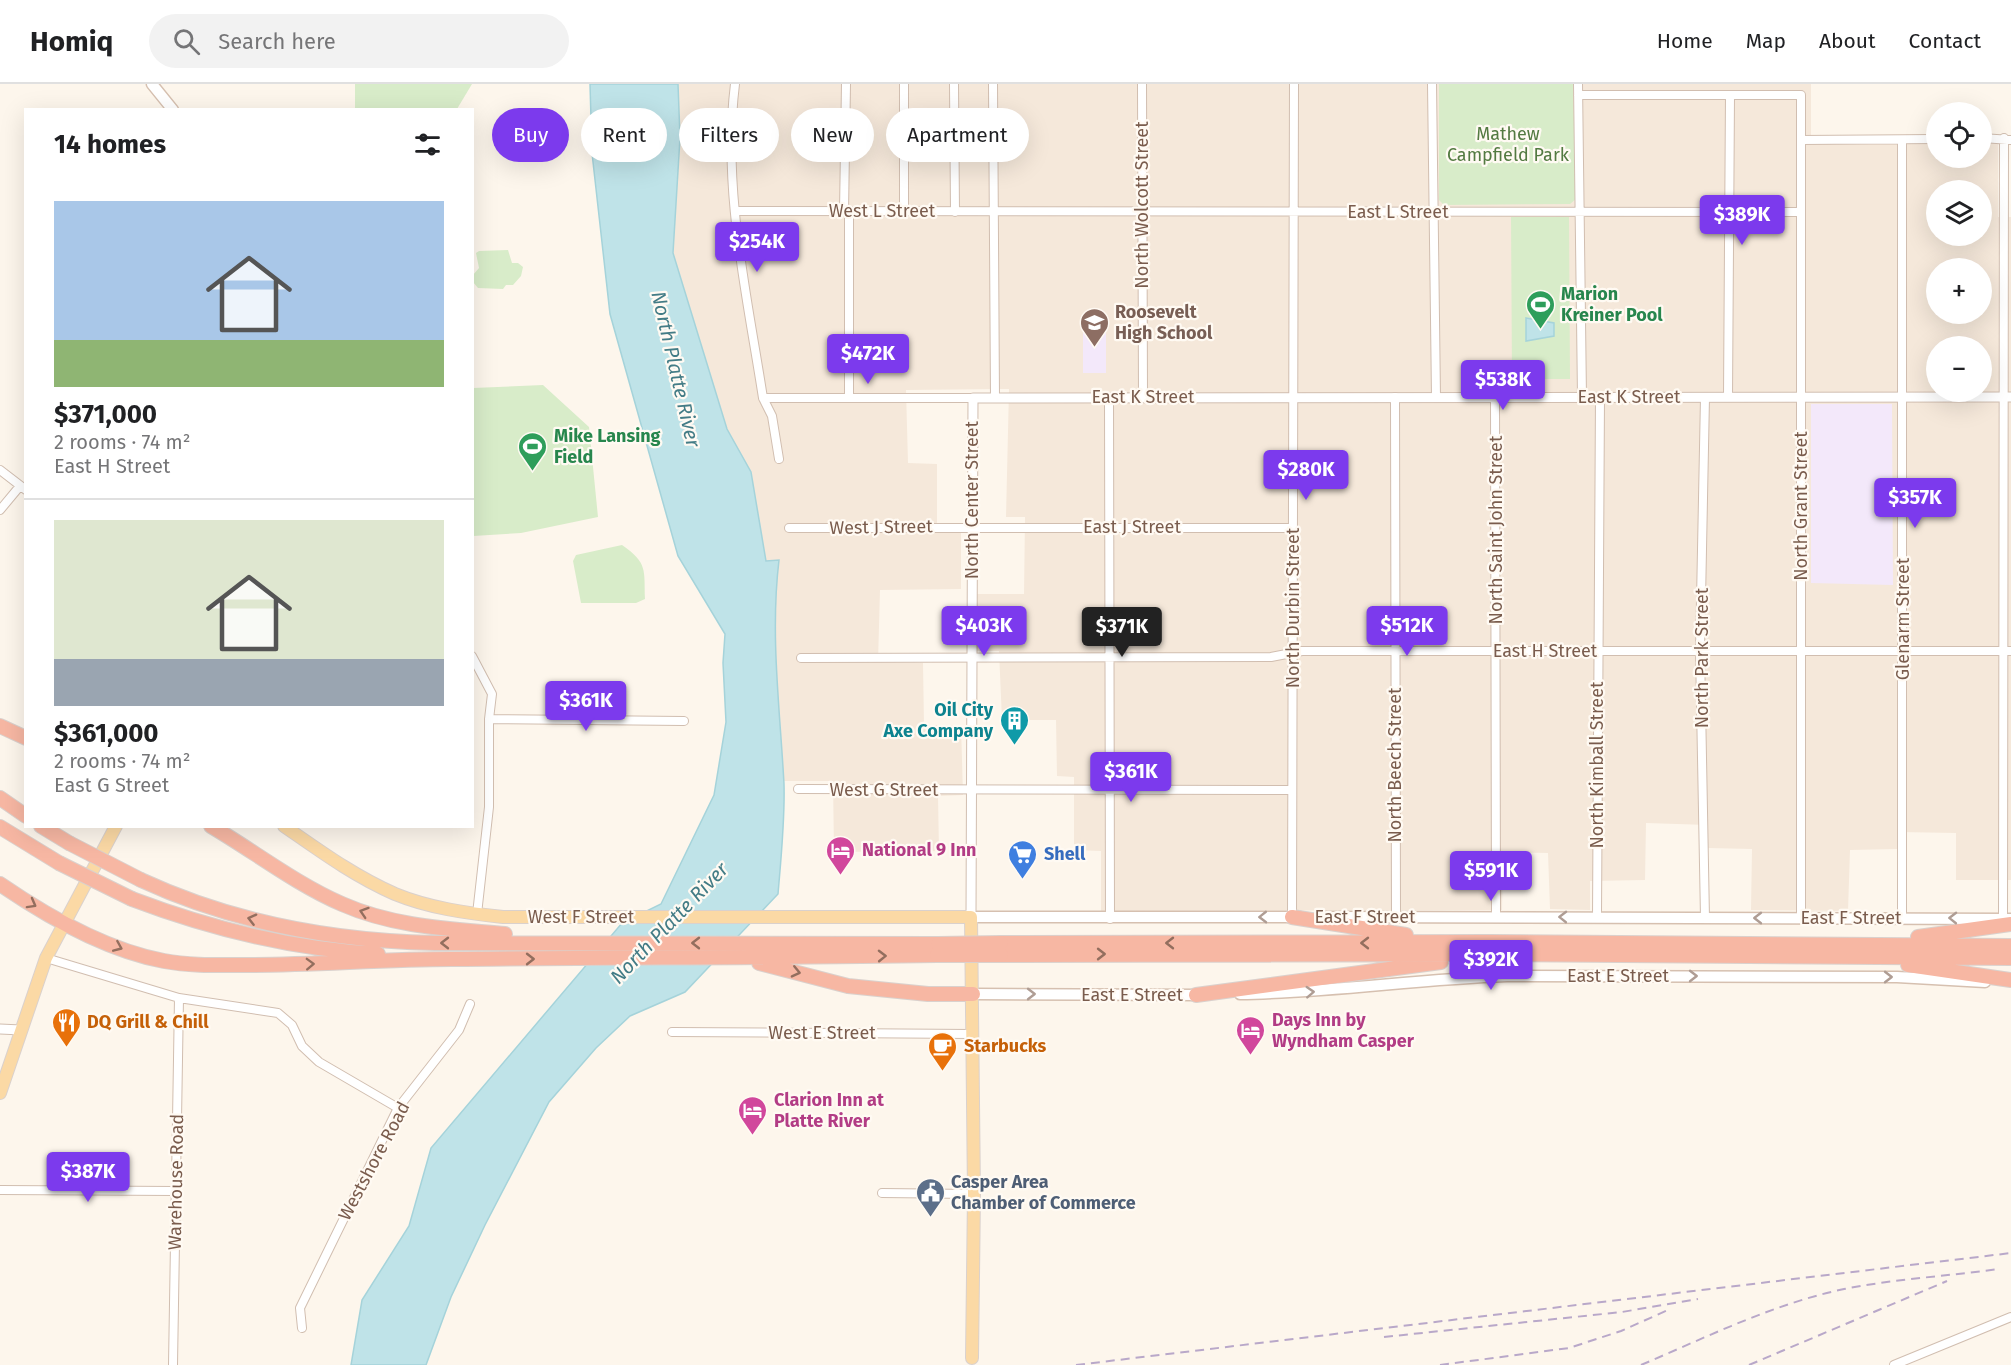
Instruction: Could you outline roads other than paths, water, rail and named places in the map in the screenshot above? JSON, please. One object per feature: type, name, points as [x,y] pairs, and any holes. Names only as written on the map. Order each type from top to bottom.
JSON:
[{"type":"highway","points":[[0,726],[24,737]]},
{"type":"highway","points":[[0,798],[24,815]]},
{"type":"highway","points":[[0,826],[59,863],[132,899],[207,925],[274,940],[369,953],[451,958]]},
{"type":"highway","points":[[44,828],[141,880],[184,898],[236,915],[336,937],[398,942],[754,943],[938,949],[1813,950],[2011,946]]},
{"type":"highway","points":[[214,828],[314,890],[364,912],[425,927],[567,942]]},
{"type":"highway","points":[[0,884],[64,922],[123,950],[164,961],[196,965],[274,965],[451,958],[739,959],[938,949]]},
{"type":"highway","points":[[1292,917],[1387,934],[1489,948]]},
{"type":"highway","points":[[1813,950],[1914,938],[2008,921]]},
{"type":"highway","points":[[1196,995],[1489,948]]},
{"type":"highway","points":[[1813,950],[2011,958]]},
{"type":"highway","points":[[1813,950],[2011,982]]},
{"type":"highway","points":[[739,959],[848,986],[927,994],[973,994]]},
{"type":"main road","points":[[152,84],[171,108]]},
{"type":"main road","points":[[0,1093],[46,958],[115,828]]},
{"type":"main road","name":"West F Street","points":[[287,828],[351,871],[396,894],[424,904],[477,914],[503,917],[971,917]]},
{"type":"main road","name":"East F Street","points":[[971,917],[1110,919],[1496,916],[1902,918],[2008,921]]},
{"type":"main road","name":"North Center Street","points":[[971,917],[974,1194],[972,1358]]},
{"type":"main road","name":"East E Street","points":[[973,994],[1196,995],[1320,991],[1448,978],[1507,976],[1897,977],[2011,982]]},
{"type":"street","points":[[735,84],[730,121],[730,172],[763,398],[772,416],[778,459]]},
{"type":"street","points":[[846,84],[849,398]]},
{"type":"street","points":[[904,84],[904,211]]},
{"type":"street","points":[[954,84],[954,212]]},
{"type":"street","name":"North Center Street","points":[[993,84],[995,398]]},
{"type":"street","name":"North Wolcott Street","points":[[1142,84],[1143,397]]},
{"type":"street","name":"North Durbin Street","points":[[1292,917],[1294,84]]},
{"type":"street","points":[[1432,84],[1436,397]]},
{"type":"street","points":[[1578,84],[1582,397]]},
{"type":"street","points":[[1578,95],[1730,95],[1728,397]]},
{"type":"street","name":"North Grant Street","points":[[1730,95],[1801,95],[1801,918]]},
{"type":"street","points":[[1992,138],[2008,139],[2008,921]]},
{"type":"street","points":[[1801,140],[1926,139]]},
{"type":"street","name":"Glenarm Street","points":[[1902,140],[1902,918]]},
{"type":"street","name":"West L Street","points":[[735,211],[994,213]]},
{"type":"street","name":"East L Street","points":[[994,213],[1142,211],[1801,212]]},
{"type":"street","points":[[1109,397],[1110,919]]},
{"type":"street","name":"North Beech Street","points":[[1395,397],[1396,917]]},
{"type":"street","name":"North Saint John Street","points":[[1496,397],[1496,916]]},
{"type":"street","name":"North Kimball Street","points":[[1597,917],[1600,397]]},
{"type":"street","name":"North Park Street","points":[[1705,397],[1700,651],[1705,918]]},
{"type":"street","name":"East K Street","points":[[973,398],[2008,397]]},
{"type":"street","points":[[763,398],[973,398]]},
{"type":"street","name":"North Center Street","points":[[971,917],[973,398]]},
{"type":"street","points":[[0,470],[22,488],[0,510]]},
{"type":"street","name":"East J Street","points":[[972,526],[1293,528]]},
{"type":"street","name":"West J Street","points":[[789,528],[972,526]]},
{"type":"street","name":"East H Street","points":[[801,658],[1271,657],[1292,653],[1394,651],[2008,651]]},
{"type":"street","points":[[474,660],[492,694],[489,719],[489,807],[477,914]]},
{"type":"street","points":[[489,719],[684,721]]},
{"type":"street","name":"West G Street","points":[[798,789],[1292,790]]},
{"type":"street","points":[[46,958],[179,998],[278,1013],[292,1025],[302,1046],[319,1062],[398,1108]]},
{"type":"street","name":"Warehouse Road","points":[[173,1365],[179,998]]},
{"type":"street","name":"Westshore Road","points":[[302,1328],[300,1308],[398,1108],[459,1030],[470,1005]]},
{"type":"street","points":[[0,1029],[21,1030]]},
{"type":"street","name":"West E Street","points":[[672,1032],[972,1034]]},
{"type":"street","points":[[0,1190],[176,1191]]},
{"type":"street","points":[[882,1192],[974,1194]]},
{"type":"street","points":[[1894,1365],[2011,1317]]},
{"type":"water","name":"North Platte River","points":[[590,84],[678,84],[679,154],[673,253],[727,429],[751,472],[766,561],[779,560],[775,616],[784,798],[778,894],[685,992],[630,1016],[596,1048],[549,1102],[485,1225],[451,1297],[426,1365],[351,1365],[362,1300],[409,1226],[431,1148],[622,923],[661,904],[714,795],[726,722],[723,663],[725,634],[678,556],[610,314],[593,162],[667,162],[667,108],[591,108]]},
{"type":"water","name":"Marion Kreiner Pool","points":[[1526,318],[1554,323],[1554,336],[1526,341]]},
{"type":"railway","points":[[1076,1365],[2011,1253]]},
{"type":"railway","points":[[1641,1365],[1766,1312],[1818,1295],[1883,1283],[1999,1269]]},
{"type":"railway","points":[[1749,1365],[1947,1281]]},
{"type":"railway","points":[[1384,1337],[1622,1312],[1698,1299]]},
{"type":"railway","points":[[1440,1365],[1569,1348],[1621,1331],[1668,1310]]},
{"type":"place","name":"Marion Kreiner Pool","points":[[1540,330]]},
{"type":"place","name":"Roosevelt High School","points":[[1094,348]]},
{"type":"place","name":"Mike Lansing Field","points":[[533,472]]},
{"type":"place","name":"Oil City Axe Company","points":[[1014,746]]},
{"type":"place","name":"National 9 Inn","points":[[841,876]]},
{"type":"place","name":"Shell","points":[[1023,880]]},
{"type":"place","name":"DQ Grill & Chill","points":[[66,1048]]},
{"type":"place","name":"Days Inn by Wyndham Casper","points":[[1251,1056]]},
{"type":"place","name":"Starbucks","points":[[943,1072]]},
{"type":"place","name":"Clarion Inn at Platte River","points":[[753,1136]]},
{"type":"place","name":"Casper Area Chamber of Commerce","points":[[930,1218]]},
{"type":"park label","name":"Mathew Campfield Park","points":[[1508,144]]}]
